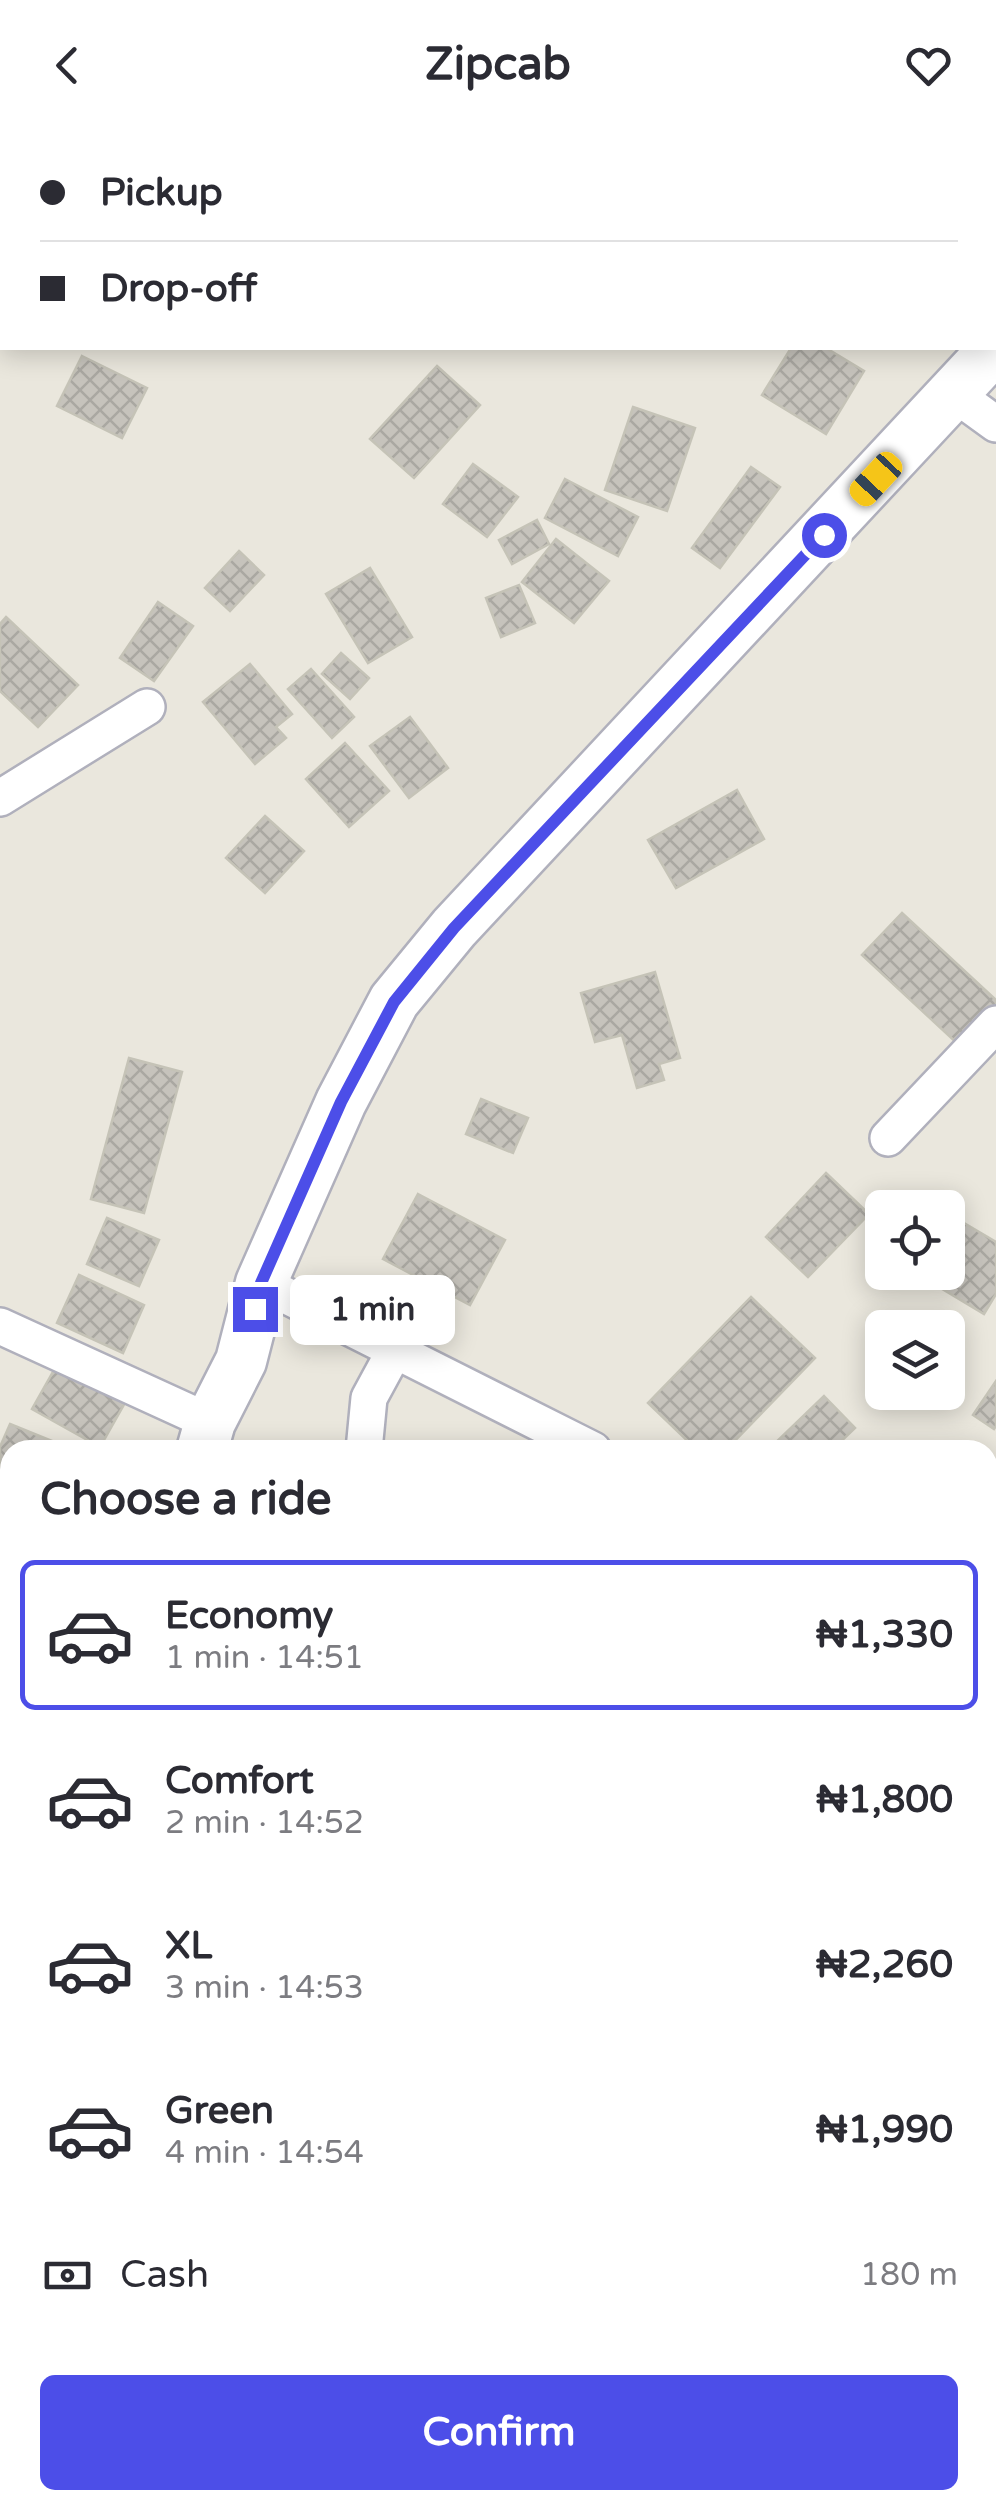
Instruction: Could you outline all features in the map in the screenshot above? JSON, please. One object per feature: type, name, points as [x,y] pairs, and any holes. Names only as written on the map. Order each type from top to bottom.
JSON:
[{"type":"street","points":[[0,1326],[206,1436],[242,1361],[261,1283],[341,1102],[394,1002],[454,928],[956,395],[994,350]]},
{"type":"street","points":[[956,395],[996,424]]},
{"type":"street","points":[[0,798],[147,707]]},
{"type":"street","points":[[888,1138],[996,1024]]},
{"type":"street","points":[[261,1283],[573,1440]]},
{"type":"street","points":[[365,1440],[369,1398],[395,1350]]},
{"type":"building","points":[[790,350],[829,350],[864,371],[826,434],[762,395]]},
{"type":"building","points":[[82,356],[147,388],[122,438],[57,406]]},
{"type":"building","points":[[437,366],[480,405],[414,478],[370,439]]},
{"type":"building","points":[[633,407],[695,428],[667,511],[605,490]]},
{"type":"building","points":[[473,464],[518,497],[487,537],[443,504]]},
{"type":"building","points":[[751,467],[780,487],[720,568],[692,548]]},
{"type":"building","points":[[565,479],[638,517],[618,556],[545,518]]},
{"type":"building","points":[[537,520],[549,544],[512,564],[499,540]]},
{"type":"building","points":[[556,539],[609,581],[574,623],[522,582]]},
{"type":"building","points":[[239,551],[264,575],[230,611],[205,588]]},
{"type":"building","points":[[370,568],[412,637],[368,663],[326,594]]},
{"type":"building","points":[[519,585],[535,623],[501,637],[486,598]]},
{"type":"building","points":[[158,602],[193,626],[154,681],[120,658]]},
{"type":"building","points":[[6,617],[78,685],[38,727],[0,691],[0,624]]},
{"type":"building","points":[[341,653],[369,678],[350,699],[322,674]]},
{"type":"building","points":[[250,664],[292,714],[276,727],[286,738],[255,764],[203,702]]},
{"type":"building","points":[[311,669],[354,717],[332,738],[288,689]]},
{"type":"building","points":[[410,717],[448,768],[409,798],[370,746]]},
{"type":"building","points":[[345,743],[389,791],[349,827],[306,779]]},
{"type":"building","points":[[737,790],[764,839],[676,888],[648,840]]},
{"type":"building","points":[[265,816],[304,851],[265,893],[226,858]]},
{"type":"building","points":[[902,913],[996,1000],[996,1009],[960,1046],[862,955]]},
{"type":"building","points":[[655,972],[680,1058],[659,1064],[664,1080],[637,1088],[622,1035],[595,1042],[581,993]]},
{"type":"building","points":[[129,1058],[182,1072],[144,1213],[91,1199]]},
{"type":"building","points":[[481,1099],[528,1118],[513,1153],[466,1134]]},
{"type":"building","points":[[826,1173],[865,1210],[865,1218],[808,1277],[766,1237]]},
{"type":"building","points":[[418,1194],[505,1240],[470,1305],[383,1259]]},
{"type":"building","points":[[107,1218],[159,1240],[139,1286],[87,1264]]},
{"type":"building","points":[[965,1224],[996,1242],[996,1294],[984,1314],[944,1290],[965,1290]]},
{"type":"building","points":[[79,1275],[144,1305],[123,1353],[57,1323]]},
{"type":"building","points":[[751,1297],[815,1358],[736,1440],[687,1440],[648,1403]]},
{"type":"building","points":[[58,1363],[126,1401],[104,1440],[87,1440],[32,1409]]},
{"type":"building","points":[[996,1381],[996,1426],[994,1429],[973,1415]]},
{"type":"building","points":[[824,1396],[855,1428],[842,1440],[778,1440]]},
{"type":"building","points":[[10,1424],[49,1440],[3,1440]]},
{"type":"route","points":[[255,1309],[261,1283],[341,1102],[394,1002],[454,928],[824,535]]}]
